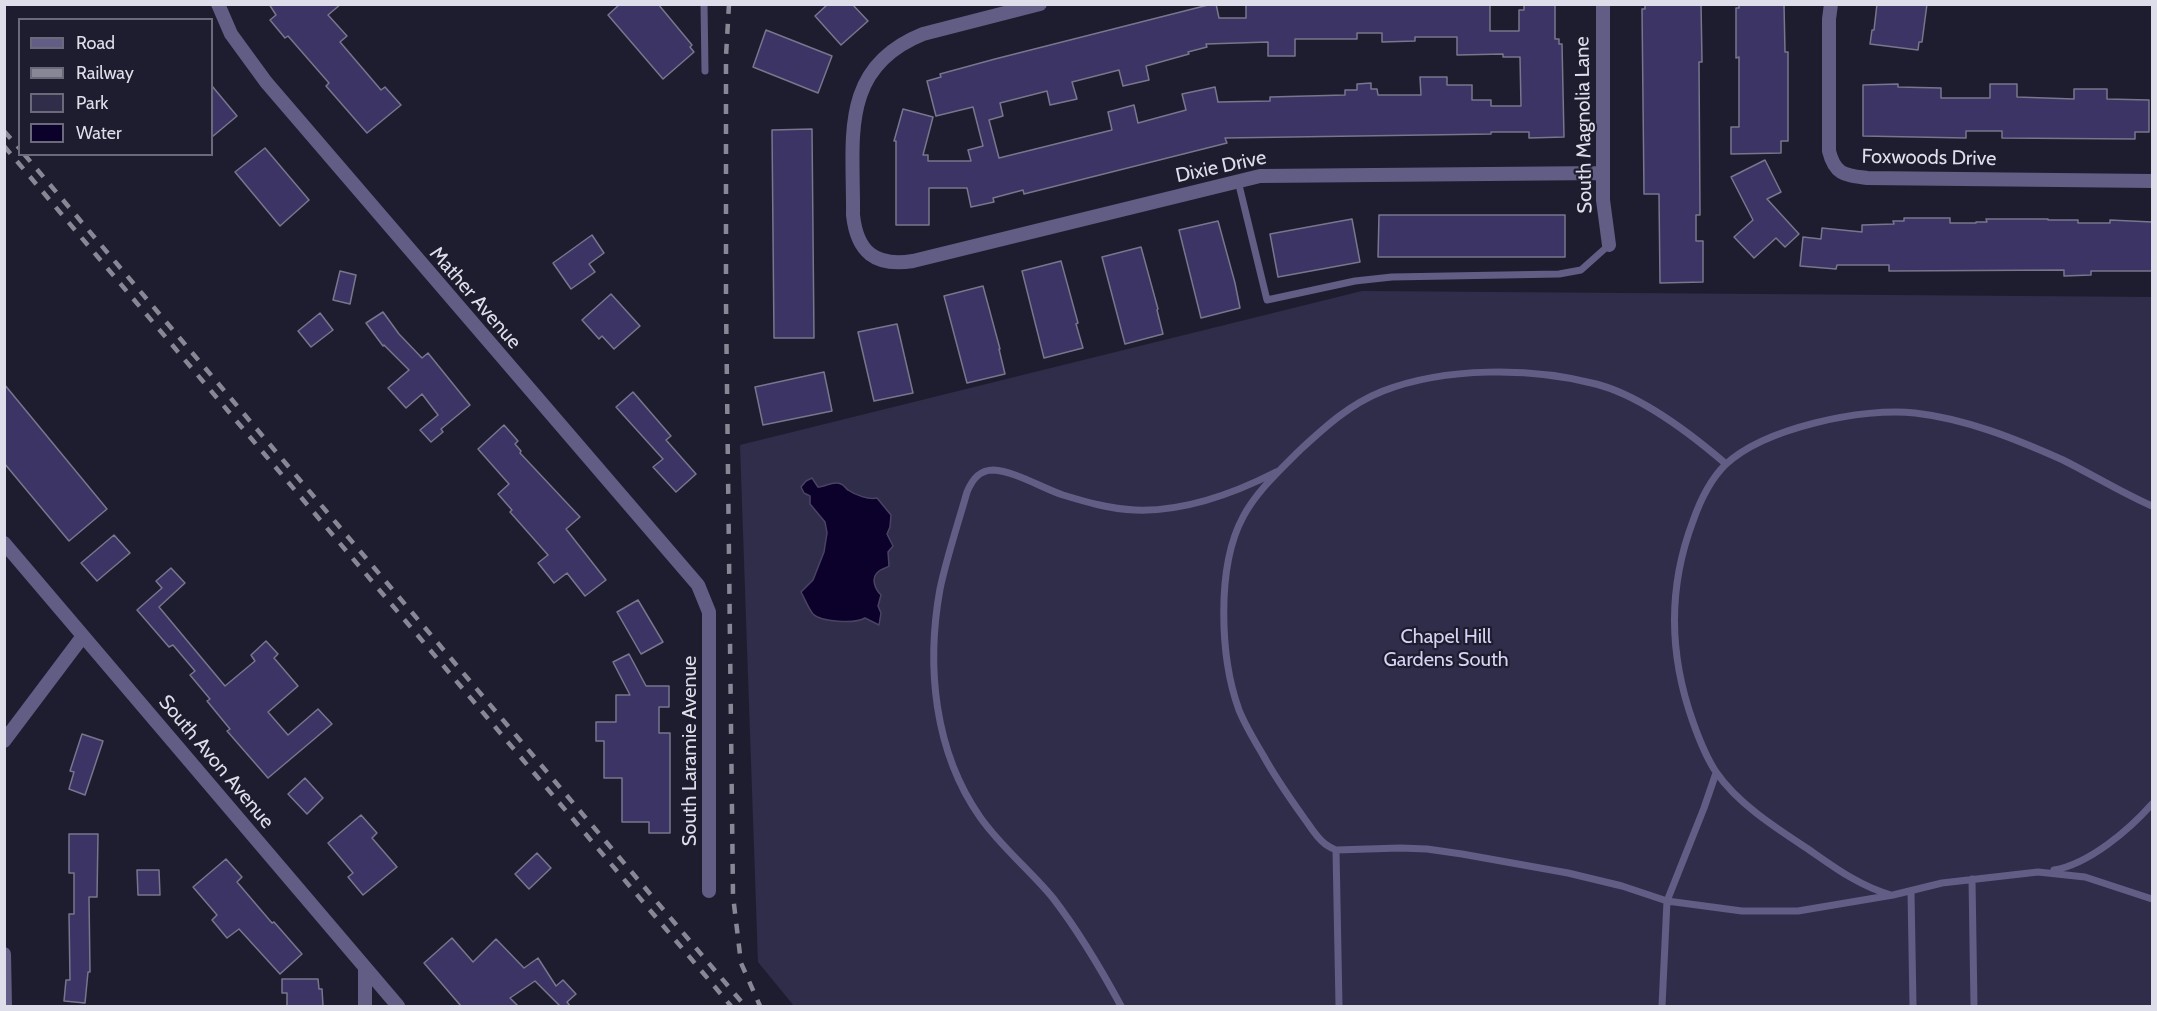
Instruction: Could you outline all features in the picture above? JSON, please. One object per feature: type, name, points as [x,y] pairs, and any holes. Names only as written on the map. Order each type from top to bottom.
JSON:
[{"type":"street","name":"Mather Avenue","points":[[218,4],[231,34],[266,82],[698,585],[709,612]]},
{"type":"street","name":"Dixie Drive","points":[[1040,4],[923,34],[896,48],[884,58],[865,83],[858,98],[854,116],[855,229],[859,242],[867,252],[876,258],[891,262],[913,261],[1238,181],[1274,175],[1602,173]]},
{"type":"street","name":"South Magnolia Lane","points":[[1603,4],[1602,173],[1604,216],[1609,245]]},
{"type":"street","name":"Foxwoods Drive","points":[[1831,4],[1829,151],[1835,169],[1844,174],[1867,178],[2152,181]]},
{"type":"street","name":"South Avon Avenue","points":[[4,543],[398,1006]]},
{"type":"street","name":"South Laramie Avenue","points":[[709,612],[709,891]]},
{"type":"street","points":[[4,741],[83,636]]},
{"type":"street","points":[[4,954],[5,1006]]},
{"type":"street","points":[[365,968],[365,1006]]},
{"type":"lane","points":[[704,4],[705,71]]},
{"type":"lane","points":[[1238,181],[1267,300],[1355,281],[1392,277],[1559,274],[1581,270],[1609,245]]},
{"type":"lane","points":[[1726,464],[1707,447],[1618,391],[1596,384],[1545,375],[1482,373],[1431,378],[1405,384],[1359,402],[1325,427],[1279,471],[1243,517],[1230,556],[1224,589],[1224,618],[1229,669],[1240,712],[1266,761],[1323,843],[1336,850],[1428,849],[1510,862],[1611,883],[1667,901],[1704,907],[1770,912],[1798,911],[1893,896],[1942,883],[2038,872],[2075,864],[2096,852],[2134,823],[2152,804]]},
{"type":"lane","points":[[1893,896],[1858,883],[1781,831],[1740,798],[1716,773],[1704,749],[1685,700],[1675,644],[1673,615],[1679,565],[1686,538],[1706,490],[1714,477],[1726,464],[1756,444],[1773,436],[1828,421],[1886,412],[1914,413],[1965,423],[2020,441],[2152,506]]},
{"type":"lane","points":[[1121,1006],[1103,972],[1068,918],[981,818],[969,799],[943,737],[933,667],[936,614],[941,586],[967,492],[977,476],[984,471],[993,470],[1015,476],[1061,495],[1108,507],[1135,510],[1158,509],[1181,506],[1228,494],[1279,471]]},
{"type":"lane","points":[[1662,1006],[1667,901],[1716,773]]},
{"type":"lane","points":[[1336,850],[1339,1006]]},
{"type":"lane","points":[[2038,872],[2085,877],[2152,899]]},
{"type":"lane","points":[[1972,879],[1974,1006]]},
{"type":"lane","points":[[1911,891],[1913,1006]]},
{"type":"green space","name":"Chapel Hill Gardens South","points":[[1362,291],[2152,297],[2152,1006],[794,1006],[758,962],[740,445]]},
{"type":"water","points":[[812,478],[818,487],[838,483],[858,495],[877,498],[891,515],[887,534],[893,546],[888,552],[889,566],[879,571],[874,580],[875,587],[881,595],[878,606],[881,613],[879,625],[865,618],[846,621],[817,617],[811,612],[801,592],[813,580],[824,552],[827,533],[825,522],[810,504],[810,496],[804,493],[801,487]]},
{"type":"building","points":[[269,4],[341,4],[328,15],[347,36],[340,42],[381,90],[385,87],[401,105],[367,133],[326,86],[329,83],[288,36],[285,38],[270,20],[276,15]]},
{"type":"building","points":[[620,4],[658,4],[692,45],[690,47],[694,52],[663,79],[608,15]]},
{"type":"building","points":[[828,4],[852,4],[868,21],[841,45],[815,16]]},
{"type":"building","points":[[1212,4],[1216,4],[1219,18],[1246,18],[1246,4],[1490,4],[1490,31],[1519,31],[1519,10],[1524,10],[1524,4],[1555,4],[1555,39],[1559,39],[1559,44],[1562,44],[1564,137],[1529,138],[1529,132],[1491,132],[1491,134],[1225,138],[1227,143],[1024,194],[1023,190],[993,198],[994,202],[971,207],[967,188],[929,188],[929,225],[896,225],[896,141],[894,141],[903,109],[933,117],[923,155],[928,155],[928,161],[971,161],[968,150],[983,146],[973,107],[936,116],[927,81],[941,77],[940,74]],"holes":[[[1357,33],[1382,33],[1382,42],[1415,41],[1415,37],[1457,37],[1457,55],[1503,54],[1503,57],[1520,57],[1521,106],[1491,106],[1491,100],[1472,100],[1472,85],[1447,85],[1447,77],[1420,77],[1421,95],[1378,95],[1377,89],[1371,89],[1371,83],[1357,84],[1357,90],[1345,90],[1345,95],[1270,97],[1270,101],[1218,102],[1215,87],[1182,94],[1186,110],[1138,123],[1134,105],[1108,112],[1112,130],[999,158],[989,120],[1003,116],[1000,103],[1047,91],[1050,105],[1077,99],[1072,82],[1119,70],[1123,86],[1149,80],[1146,66],[1189,54],[1188,52],[1207,47],[1206,44],[1268,42],[1268,56],[1295,56],[1295,39],[1357,39]]]},
{"type":"building","points":[[1645,4],[1701,4],[1700,215],[1696,215],[1696,241],[1703,241],[1703,282],[1660,283],[1659,194],[1644,194],[1642,9],[1645,9]]},
{"type":"building","points":[[1739,4],[1784,4],[1785,52],[1788,52],[1788,141],[1781,141],[1781,153],[1731,154],[1731,127],[1739,127],[1736,8],[1739,8]]},
{"type":"building","points":[[1877,4],[1927,4],[1922,42],[1919,42],[1918,50],[1870,44]]},
{"type":"building","points":[[766,30],[832,56],[818,93],[753,67]]},
{"type":"building","points":[[1898,84],[1898,87],[1941,88],[1941,98],[1990,98],[1990,84],[2017,84],[2017,97],[2074,99],[2074,89],[2107,89],[2107,99],[2149,100],[2149,132],[2135,132],[2135,139],[2002,138],[2002,131],[1966,131],[1966,138],[1863,136],[1863,85]]},
{"type":"building","points":[[213,87],[237,116],[213,136]]},
{"type":"building","points":[[812,129],[814,338],[774,338],[772,130]]},
{"type":"building","points":[[265,148],[309,200],[280,226],[235,172]]},
{"type":"building","points":[[1765,160],[1781,192],[1767,199],[1799,234],[1785,247],[1776,238],[1754,258],[1734,237],[1753,220],[1731,177]]},
{"type":"building","points":[[1379,215],[1565,215],[1565,257],[1378,257]]},
{"type":"building","points":[[1904,218],[1950,218],[1950,223],[1987,222],[1986,219],[2078,220],[2078,223],[2110,223],[2110,220],[2152,222],[2152,271],[2091,271],[2091,275],[2064,276],[2064,270],[1889,271],[1889,265],[1837,265],[1836,269],[1800,266],[1803,237],[1821,239],[1822,228],[1862,232],[1862,225],[1894,224],[1893,221],[1904,221]]},
{"type":"building","points":[[1352,219],[1360,262],[1278,277],[1270,234]]},
{"type":"building","points":[[1218,221],[1240,308],[1201,318],[1179,230]]},
{"type":"building","points":[[592,235],[604,253],[589,264],[595,272],[571,289],[553,263]]},
{"type":"building","points":[[1141,247],[1163,334],[1125,344],[1102,257]]},
{"type":"building","points":[[1061,261],[1083,348],[1044,358],[1022,271]]},
{"type":"building","points":[[340,271],[356,275],[350,304],[333,300]]},
{"type":"building","points":[[983,286],[1005,374],[967,383],[944,296]]},
{"type":"building","points":[[611,294],[640,326],[614,349],[602,336],[599,339],[582,320]]},
{"type":"building","points":[[383,312],[399,334],[422,358],[428,353],[470,405],[441,429],[443,432],[431,442],[420,430],[438,415],[422,394],[406,408],[388,388],[409,370],[383,346],[366,323]]},
{"type":"building","points":[[320,313],[333,330],[311,347],[298,331]]},
{"type":"building","points":[[897,324],[913,393],[874,401],[858,332]]},
{"type":"building","points":[[824,372],[832,411],[763,425],[755,387]]},
{"type":"building","points":[[4,384],[107,509],[69,541],[4,463]]},
{"type":"building","points":[[633,392],[671,436],[666,440],[696,474],[676,492],[653,467],[663,459],[616,407]]},
{"type":"building","points":[[504,425],[518,441],[515,444],[521,451],[520,453],[580,517],[566,529],[606,580],[585,596],[567,573],[554,583],[538,563],[548,555],[510,512],[512,510],[498,494],[509,484],[478,449]]},
{"type":"building","points":[[114,535],[130,553],[97,581],[81,563]]},
{"type":"building","points":[[171,568],[185,583],[159,607],[225,686],[255,661],[251,655],[266,641],[278,654],[274,658],[298,686],[268,712],[288,735],[318,709],[332,724],[268,778],[227,731],[230,729],[207,701],[210,699],[190,675],[195,671],[173,645],[169,647],[137,610],[162,588],[156,581]]},
{"type":"building","points":[[638,600],[663,642],[641,654],[617,612]]},
{"type":"building","points":[[629,654],[646,686],[669,686],[669,707],[659,707],[659,733],[670,733],[670,833],[649,833],[649,822],[622,822],[622,778],[604,778],[604,741],[596,741],[596,722],[616,722],[616,695],[630,695],[613,662]]},
{"type":"building","points":[[82,734],[103,741],[85,795],[69,789],[74,772],[70,771]]},
{"type":"building","points":[[305,778],[323,798],[307,814],[288,794]]},
{"type":"building","points":[[361,815],[377,833],[372,838],[397,867],[363,895],[348,877],[353,873],[328,843]]},
{"type":"building","points":[[69,834],[98,834],[97,897],[89,897],[90,972],[88,972],[85,1003],[64,1001],[66,980],[70,980],[69,914],[74,914],[74,873],[69,873]]},
{"type":"building","points":[[537,853],[551,868],[529,889],[515,874]]},
{"type":"building","points":[[226,859],[242,877],[237,882],[302,954],[280,974],[239,929],[227,938],[212,920],[217,915],[193,887]]},
{"type":"building","points":[[137,870],[159,870],[160,895],[138,895]]},
{"type":"building","points":[[452,938],[473,962],[496,939],[524,968],[538,958],[556,986],[563,980],[576,994],[567,1002],[570,1006],[560,1006],[535,981],[510,998],[518,1006],[461,1006],[424,963]]},
{"type":"building","points":[[282,979],[318,979],[319,989],[322,989],[323,1006],[287,1006],[287,993],[282,993]]},
{"type":"railway","points":[[729,4],[726,56],[726,302],[733,896],[741,963],[760,1006]]},
{"type":"railway","points":[[4,131],[18,147]]},
{"type":"railway","points":[[4,146],[731,1006]]},
{"type":"railway","points":[[26,156],[745,1006]]}]
